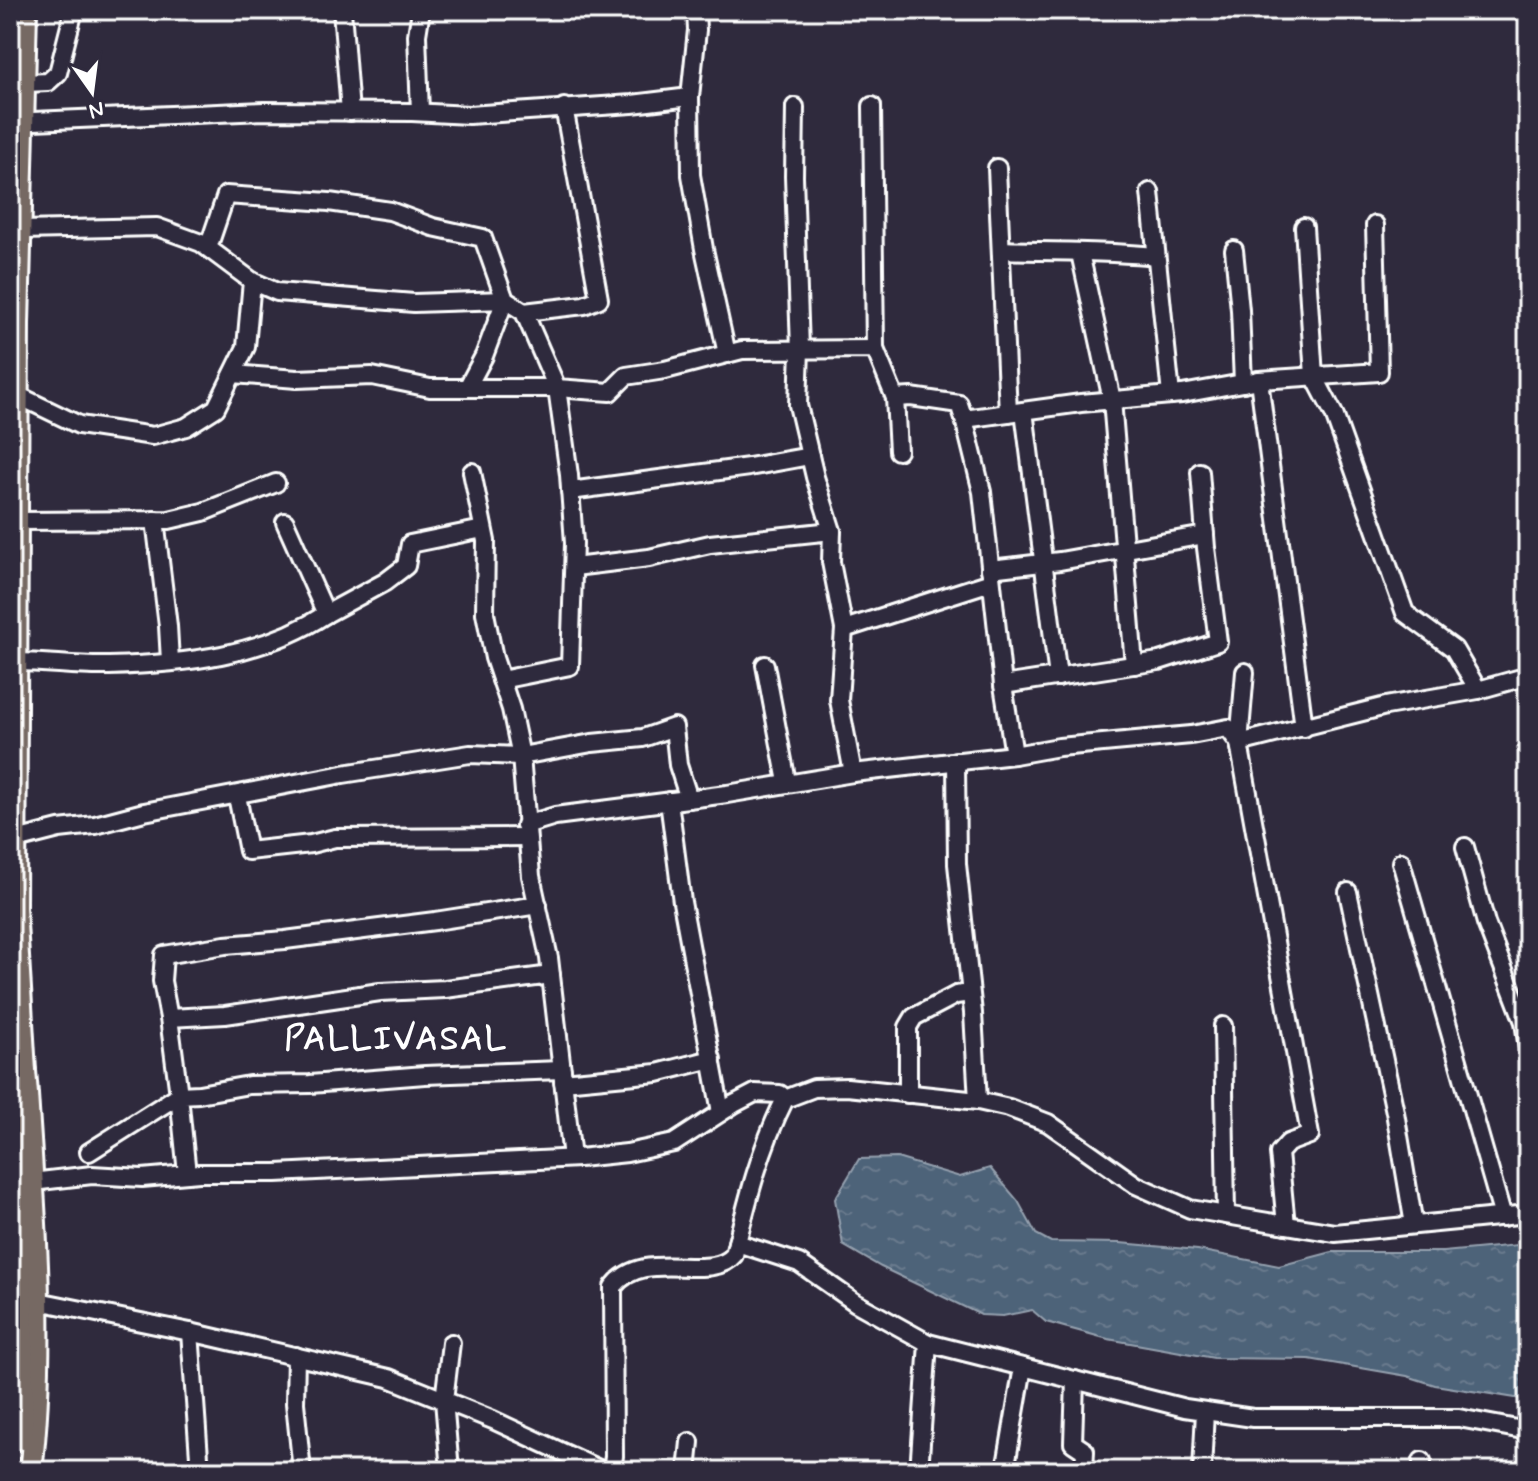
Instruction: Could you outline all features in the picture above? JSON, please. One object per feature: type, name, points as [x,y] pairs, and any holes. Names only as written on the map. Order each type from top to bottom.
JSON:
[{"type":"main road","points":[[26,15],[25,83],[17,122],[21,230],[17,395],[16,952],[38,1301],[39,1379],[31,1471]]},
{"type":"main road","points":[[10,1044],[25,1071]]},
{"type":"main road","points":[[10,1115],[22,1301],[23,1471]]},
{"type":"street","points":[[25,83],[48,82],[58,73],[74,10]]},
{"type":"street","points":[[342,10],[350,112]]},
{"type":"street","points":[[420,112],[417,35],[421,10]]},
{"type":"street","points":[[696,10],[690,97],[691,175],[727,354]]},
{"type":"street","points":[[17,122],[264,111],[469,115],[690,97]]},
{"type":"street","points":[[872,106],[875,349],[895,398],[898,451]]},
{"type":"street","points":[[524,312],[584,305],[599,299],[564,107]]},
{"type":"street","points":[[795,107],[794,190],[800,349],[798,405],[832,531],[831,562],[844,629],[839,700],[853,773]]},
{"type":"street","points":[[997,168],[1016,412],[1045,563],[1058,677]]},
{"type":"street","points":[[1150,192],[1171,395]]},
{"type":"street","points":[[208,248],[226,195],[329,202],[390,211],[433,227],[483,238],[505,300],[484,356],[467,388]]},
{"type":"street","points":[[964,419],[1171,395],[1251,382],[1379,372],[1375,225]]},
{"type":"street","points":[[21,230],[157,227],[208,248],[252,281],[277,292],[414,303],[505,300],[524,312],[557,388],[570,491],[574,567],[570,666],[501,680]]},
{"type":"street","points":[[1304,227],[1314,376],[1334,414],[1405,613],[1454,649],[1478,690]]},
{"type":"street","points":[[1002,250],[1099,251],[1156,256]]},
{"type":"street","points":[[1234,250],[1240,310],[1304,728]]},
{"type":"street","points":[[1080,253],[1112,400],[1134,665]]},
{"type":"street","points":[[17,395],[79,425],[153,436],[186,427],[216,408],[246,347],[252,281]]},
{"type":"street","points":[[233,374],[297,379],[372,376],[430,388],[557,388],[610,392],[626,376],[665,370],[742,350],[875,349]]},
{"type":"street","points":[[895,398],[911,397],[959,404],[982,492],[1003,685],[1014,755]]},
{"type":"street","points":[[570,491],[810,456]]},
{"type":"street","points":[[472,472],[486,541],[485,613],[521,756],[526,831],[551,975],[572,1158]]},
{"type":"street","points":[[1003,685],[1159,661],[1218,642],[1200,472]]},
{"type":"street","points":[[18,521],[155,520],[203,512],[276,483]]},
{"type":"street","points":[[155,520],[170,661]]},
{"type":"street","points":[[285,522],[326,614]]},
{"type":"street","points":[[17,662],[106,666],[211,657],[257,647],[298,632],[385,582],[406,566],[410,544],[483,529]]},
{"type":"street","points":[[574,567],[649,558],[710,544],[832,531]]},
{"type":"street","points":[[844,629],[991,576],[1045,563],[1205,535]]},
{"type":"street","points":[[765,665],[787,782]]},
{"type":"street","points":[[1245,672],[1239,743],[1310,1135],[1288,1143],[1279,1153],[1286,1225]]},
{"type":"street","points":[[1239,743],[1386,706],[1478,690],[1528,676]]},
{"type":"street","points":[[16,840],[343,774],[470,754],[521,756],[592,743],[643,738],[674,727],[678,765],[689,799]]},
{"type":"street","points":[[237,796],[248,851],[335,838],[526,831],[555,816],[591,814],[853,773],[1059,747],[1191,735],[1228,728],[1239,743]]},
{"type":"street","points":[[956,761],[957,864],[978,1101]]},
{"type":"street","points":[[669,801],[682,902],[721,1112]]},
{"type":"street","points":[[1465,847],[1486,923],[1524,1022],[1528,1049]]},
{"type":"street","points":[[1401,862],[1503,1217]]},
{"type":"street","points":[[1348,892],[1395,1112],[1414,1225]]},
{"type":"street","points":[[187,1174],[162,981],[164,955],[538,905]]},
{"type":"street","points":[[169,1018],[225,1015],[380,992],[445,989],[551,975]]},
{"type":"street","points":[[908,1094],[908,1027],[914,1017],[956,995],[970,993]]},
{"type":"street","points":[[1223,1026],[1226,1215]]},
{"type":"street","points":[[89,1152],[179,1095],[249,1085],[310,1084],[425,1075],[657,1073],[712,1059]]},
{"type":"street","points":[[612,1471],[615,1429],[613,1287],[635,1269],[717,1266],[729,1261],[734,1255],[765,1143],[785,1099],[814,1088],[847,1087],[978,1101],[1009,1108],[1048,1123],[1136,1185],[1190,1209],[1335,1233],[1528,1214]]},
{"type":"street","points":[[32,1182],[92,1175],[142,1178],[276,1173],[627,1153],[674,1143],[755,1093],[780,1094],[785,1099]]},
{"type":"street","points":[[737,1243],[799,1263],[856,1303],[928,1343],[1205,1411],[1253,1418],[1459,1418],[1528,1431]]},
{"type":"street","points":[[38,1301],[389,1378],[593,1469]]},
{"type":"street","points":[[190,1332],[200,1471]]},
{"type":"street","points":[[450,1471],[444,1400],[451,1343]]},
{"type":"street","points":[[919,1471],[928,1343]]},
{"type":"street","points":[[296,1356],[295,1403],[302,1471]]},
{"type":"street","points":[[1005,1471],[1023,1367]]},
{"type":"street","points":[[1075,1380],[1073,1443],[1085,1451],[1084,1471]]},
{"type":"street","points":[[1202,1471],[1205,1411]]},
{"type":"street","points":[[687,1471],[690,1442]]},
{"type":"water","points":[[897,1158],[960,1177],[990,1168],[1018,1201],[1036,1234],[1051,1242],[1120,1243],[1198,1250],[1279,1266],[1332,1252],[1443,1252],[1528,1244],[1528,1400],[1309,1359],[1214,1358],[1108,1339],[1046,1322],[1032,1310],[1003,1316],[981,1315],[881,1267],[843,1245],[835,1199],[859,1159]]},
{"type":"district","name":"PALLIVASAL","points":[[396,1039]]}]
